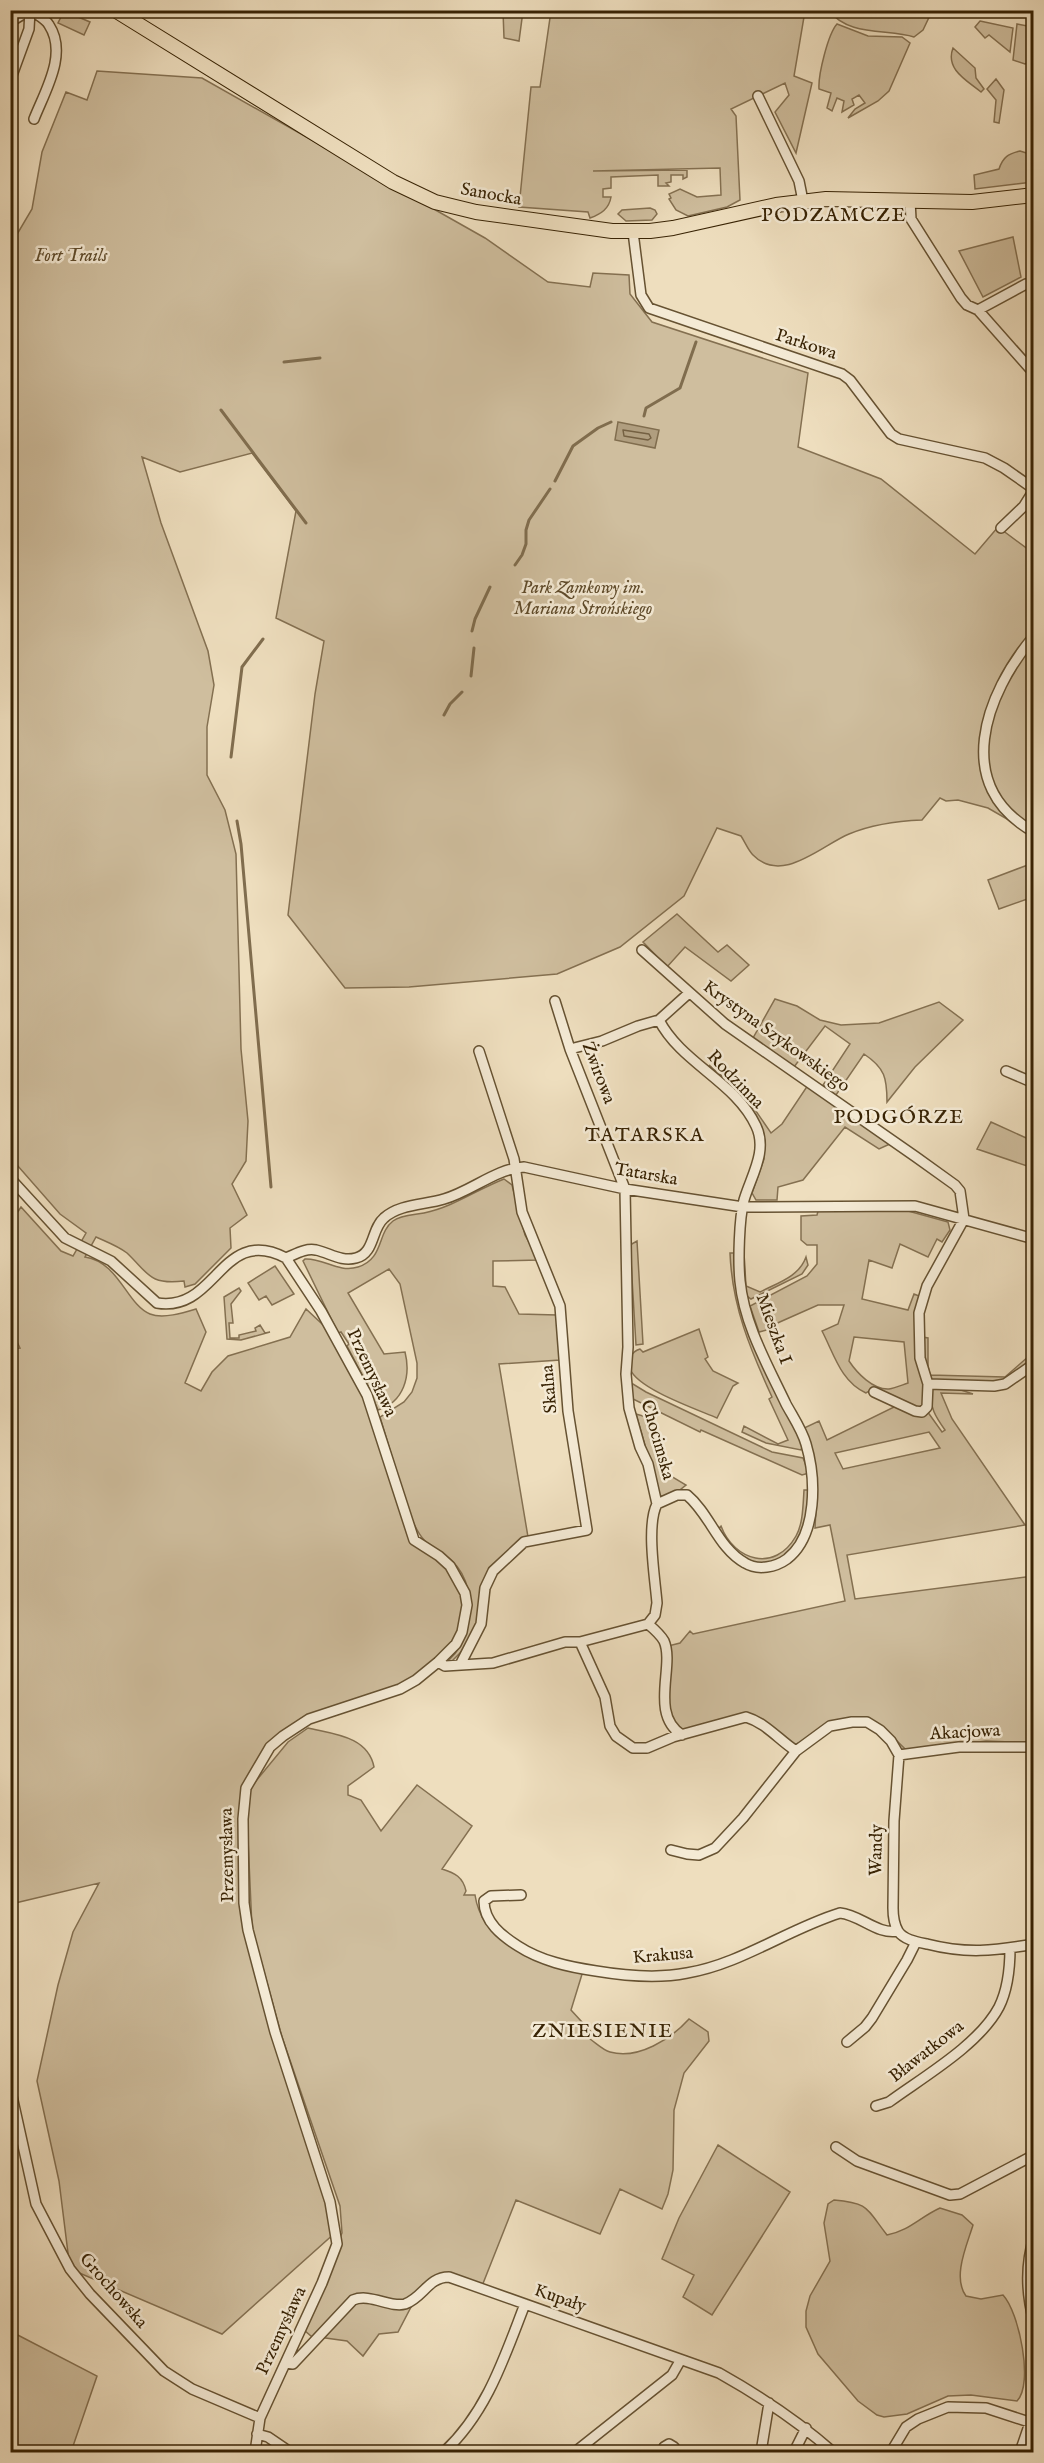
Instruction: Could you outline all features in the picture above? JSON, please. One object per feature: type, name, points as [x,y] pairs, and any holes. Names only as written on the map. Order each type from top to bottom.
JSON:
[{"type":"main road","name":"Sanocka","points":[[115,10],[393,182],[435,202],[505,217],[633,232],[694,225],[776,205],[803,201],[826,199],[972,202],[1034,195]]},
{"type":"street","points":[[10,22],[30,10]]},
{"type":"street","points":[[10,81],[29,29],[30,10]]},
{"type":"street","points":[[30,10],[48,23],[55,38],[57,51],[55,65],[34,119]]},
{"type":"street","points":[[758,96],[799,181],[803,201]]},
{"type":"street","points":[[910,201],[911,219],[961,298],[967,305],[978,310],[1032,371]]},
{"type":"street","name":"Parkowa","points":[[633,232],[641,295],[649,308],[842,374],[891,434],[899,439],[985,458],[1034,490]]},
{"type":"street","points":[[978,310],[1026,284],[1034,283]]},
{"type":"street","points":[[1001,528],[1024,506],[1034,490]]},
{"type":"street","points":[[1034,636],[1016,657],[996,694],[987,720],[984,745],[987,775],[995,796],[1009,817],[1034,832]]},
{"type":"street","name":"Krystyna Szykowskiego","points":[[642,950],[725,1024],[955,1185],[962,1195],[964,1219]]},
{"type":"street","points":[[570,1049],[602,1041],[659,1020],[689,993]]},
{"type":"street","name":"Żwirowa","points":[[555,1001],[570,1049],[625,1189]]},
{"type":"street","name":"Rodzinna","points":[[659,1020],[672,1040],[738,1101],[757,1127],[760,1145],[756,1167],[743,1207]]},
{"type":"street","name":"Skalna","points":[[460,1665],[481,1624],[485,1588],[493,1571],[524,1542],[587,1530],[568,1411],[560,1306],[522,1212],[514,1159],[479,1051]]},
{"type":"street","points":[[1006,1071],[1034,1083]]},
{"type":"street","name":"Tatarska","points":[[515,1168],[524,1167],[625,1189],[743,1207],[908,1205],[1034,1239]]},
{"type":"street","points":[[10,1178],[65,1238],[111,1261],[157,1303],[174,1304],[192,1298],[234,1256],[247,1250],[277,1253],[286,1258],[305,1250],[311,1250],[342,1259],[357,1258],[371,1245],[383,1218],[412,1205],[444,1199],[515,1168]]},
{"type":"street","name":"Chocimska","points":[[625,1189],[629,1408],[640,1447],[648,1464],[657,1504],[652,1514],[651,1531],[657,1603],[655,1615],[648,1624]]},
{"type":"street","name":"Mieszka I","points":[[657,1504],[677,1495],[687,1494],[738,1559],[747,1565],[769,1568],[783,1562],[801,1546],[810,1522],[812,1477],[806,1442],[766,1361],[745,1305],[740,1281],[743,1207]]},
{"type":"street","points":[[874,1392],[915,1411],[922,1412],[927,1407],[928,1384],[920,1358],[919,1313],[927,1286],[964,1219]]},
{"type":"street","name":"Przemysława","points":[[255,2452],[260,2418],[337,2244],[330,2202],[269,2011],[248,1930],[244,1903],[243,1819],[246,1788],[270,1748],[283,1736],[309,1719],[400,1689],[416,1680],[456,1644],[462,1632],[466,1612],[465,1593],[450,1566],[414,1540],[367,1395],[321,1311],[286,1258]]},
{"type":"street","points":[[928,1384],[994,1386],[1005,1384],[1034,1364]]},
{"type":"street","points":[[438,1662],[445,1666],[493,1663],[565,1642],[580,1642],[648,1624],[659,1634],[665,1644],[665,1705],[672,1725],[682,1734]]},
{"type":"street","points":[[580,1642],[605,1697],[610,1726],[616,1736],[633,1748],[641,1749],[682,1734],[746,1717],[757,1720],[783,1743],[796,1751]]},
{"type":"street","points":[[671,1850],[699,1855],[715,1848],[743,1818],[796,1751],[830,1726],[867,1722],[895,1745],[899,1755]]},
{"type":"street","name":"Akacjowa","points":[[899,1755],[959,1747],[1034,1747]]},
{"type":"street","name":"Wandy","points":[[898,1931],[893,1908],[894,1821],[899,1755]]},
{"type":"street","name":"Krakusa","points":[[521,1895],[491,1896],[484,1901],[484,1909],[501,1935],[528,1953],[554,1963],[626,1976],[687,1973],[714,1966],[840,1913],[848,1914],[888,1933],[898,1931]]},
{"type":"street","points":[[898,1931],[916,1942],[962,1952],[979,1952],[1034,1944]]},
{"type":"street","points":[[847,2042],[872,2018],[916,1942]]},
{"type":"street","name":"Bławatkowa","points":[[876,2106],[889,2102],[959,2050],[983,2029],[999,2008],[1008,1982],[1010,1948]]},
{"type":"street","name":"Grochowska","points":[[10,2087],[36,2204],[70,2269],[90,2294],[164,2371],[192,2389],[260,2418]]},
{"type":"street","points":[[836,2147],[856,2161],[950,2196],[960,2194],[1034,2155]]},
{"type":"street","points":[[1034,2237],[1027,2276],[1028,2300],[1034,2322]]},
{"type":"street","name":"Kupały","points":[[286,2362],[293,2364],[353,2300],[360,2297],[403,2305],[416,2298],[431,2282],[441,2277],[449,2277],[719,2373],[806,2428],[833,2452]]},
{"type":"street","points":[[444,2452],[459,2439],[483,2406],[525,2304]]},
{"type":"street","points":[[575,2452],[672,2375],[680,2361]]},
{"type":"street","points":[[761,2452],[768,2403]]},
{"type":"street","points":[[891,2452],[906,2427],[918,2419],[948,2407],[986,2408],[1029,2422]]},
{"type":"street","points":[[1020,2452],[1034,2411]]},
{"type":"street","points":[[794,2452],[806,2428]]},
{"type":"street","points":[[257,2434],[290,2452]]},
{"type":"street","points":[[663,2452],[664,2447],[669,2444],[674,2447],[674,2452]]},
{"type":"green space","points":[[932,10],[923,30],[914,37],[857,28],[837,19],[830,11],[838,13],[839,11]]},
{"type":"green space","points":[[64,11],[90,22],[84,35],[58,23]]},
{"type":"green space","points":[[503,11],[523,11],[519,41],[504,38]]},
{"type":"green space","points":[[551,11],[805,11],[794,76],[812,83],[796,153],[775,112],[789,95],[785,83],[731,109],[736,116],[740,200],[727,207],[688,216],[676,210],[669,199],[671,198],[669,194],[680,189],[697,197],[721,195],[720,168],[593,171],[687,170],[687,177],[683,179],[683,175],[671,175],[671,182],[666,183],[669,186],[658,186],[658,175],[611,177],[611,188],[603,189],[603,197],[611,197],[608,205],[601,213],[590,218],[588,212],[519,207],[531,87],[540,87]]},
{"type":"green space","points":[[980,21],[1013,28],[1010,52],[989,35],[985,38],[975,27]]},
{"type":"green space","points":[[837,24],[868,36],[902,37],[910,43],[889,91],[878,101],[848,118],[855,109],[865,103],[859,95],[852,99],[854,105],[842,112],[844,101],[837,98],[832,111],[827,108],[831,93],[819,89],[824,55],[830,36]]},
{"type":"green space","points":[[1017,24],[1033,27],[1033,61],[1025,64],[1013,60]]},
{"type":"green space","points":[[953,48],[975,68],[976,78],[984,89],[981,92],[954,68],[951,55]]},
{"type":"green space","points":[[97,71],[202,78],[485,238],[548,282],[590,287],[593,273],[629,275],[630,294],[652,322],[808,373],[798,447],[881,479],[975,554],[998,527],[1033,553],[1033,834],[988,808],[940,798],[922,820],[867,828],[838,839],[802,860],[776,866],[764,863],[753,855],[741,836],[717,828],[684,896],[620,947],[557,974],[409,987],[345,988],[288,915],[315,694],[324,641],[276,618],[296,511],[252,453],[180,472],[142,457],[161,523],[208,651],[214,685],[207,727],[207,775],[225,810],[236,854],[241,1049],[248,1121],[246,1161],[232,1184],[247,1215],[230,1228],[231,1248],[195,1284],[185,1287],[184,1281],[172,1282],[156,1279],[145,1272],[127,1253],[96,1237],[85,1257],[106,1267],[135,1302],[150,1314],[167,1316],[196,1309],[206,1332],[185,1383],[201,1391],[212,1372],[228,1356],[290,1337],[306,1309],[336,1337],[356,1373],[414,1540],[439,1556],[465,1593],[462,1632],[416,1680],[325,1713],[283,1735],[246,1788],[248,1930],[336,2232],[222,2334],[70,2269],[59,2181],[37,2081],[58,1985],[73,1932],[99,1883],[11,1904],[10,1349],[20,1348],[11,1329],[11,1222],[21,1207],[61,1251],[73,1256],[86,1233],[60,1214],[10,1157],[11,247],[15,245],[16,236],[32,209],[42,152],[66,92],[87,100]]},
{"type":"green space","points":[[996,79],[1004,90],[999,123],[994,122],[996,100],[987,89]]},
{"type":"green space","points":[[1020,151],[1033,155],[1033,182],[975,189],[974,175],[999,169],[1006,157]]},
{"type":"green space","points":[[650,208],[657,214],[652,220],[626,221],[618,214],[622,210]]},
{"type":"green space","points":[[1013,237],[1021,277],[983,297],[959,251]]},
{"type":"green space","points":[[1033,863],[1033,897],[999,909],[988,880]]},
{"type":"green space","points":[[677,914],[718,952],[727,945],[749,965],[731,981],[685,947],[667,967],[643,942]]},
{"type":"green space","points":[[775,999],[797,1006],[820,1020],[841,1025],[879,1023],[939,1002],[963,1020],[915,1067],[887,1102],[885,1080],[881,1069],[864,1054],[836,1095],[823,1085],[850,1044],[825,1026],[794,1067],[753,1038]]},
{"type":"green space","points":[[709,1065],[745,1095],[771,1133],[782,1124],[808,1085],[892,1143],[879,1149],[845,1127],[803,1180],[778,1187],[777,1200],[756,1200],[752,1193],[764,1159],[763,1137],[744,1101]]},
{"type":"green space","points":[[991,1122],[1033,1141],[1033,1168],[977,1149]]},
{"type":"green space","points":[[504,1179],[512,1185],[525,1235],[539,1260],[493,1261],[493,1286],[505,1287],[519,1314],[557,1315],[560,1360],[499,1364],[528,1537],[489,1572],[481,1613],[470,1643],[450,1663],[448,1661],[458,1649],[467,1630],[470,1599],[466,1582],[457,1566],[420,1535],[409,1513],[380,1417],[404,1402],[412,1392],[417,1378],[417,1363],[400,1284],[389,1269],[348,1293],[384,1354],[405,1352],[407,1370],[404,1387],[394,1401],[378,1410],[347,1346],[349,1344],[341,1332],[338,1333],[303,1261],[312,1259],[337,1267],[358,1267],[372,1258],[384,1232],[396,1219],[445,1207]]},
{"type":"green space","points":[[901,1209],[948,1222],[950,1230],[942,1242],[937,1239],[928,1257],[900,1244],[892,1268],[869,1260],[862,1299],[908,1310],[914,1294],[919,1296],[915,1324],[925,1405],[921,1410],[874,1388],[866,1393],[857,1388],[844,1375],[822,1331],[838,1324],[844,1305],[818,1305],[773,1325],[774,1328],[759,1332],[750,1306],[807,1276],[817,1264],[817,1245],[807,1245],[801,1240],[801,1216],[817,1215],[818,1211]],"holes":[[[854,1337],[904,1342],[908,1383],[889,1389],[877,1387],[861,1375],[849,1361]]]},
{"type":"green space","points":[[637,1241],[643,1344],[636,1345],[630,1245]]},
{"type":"green space","points":[[730,1253],[734,1253],[741,1309],[803,1444],[801,1450],[766,1443],[742,1432],[744,1426],[778,1444],[788,1440],[769,1399],[772,1397],[756,1362],[738,1309]]},
{"type":"green space","points":[[744,1253],[746,1286],[760,1292],[793,1274],[803,1264],[806,1257],[808,1265],[802,1274],[751,1299],[747,1296],[744,1281]]},
{"type":"green space","points":[[275,1266],[294,1294],[272,1305],[266,1296],[259,1300],[248,1283]]},
{"type":"green space","points":[[239,1288],[241,1291],[231,1304],[233,1323],[229,1323],[230,1338],[239,1338],[239,1335],[256,1331],[255,1328],[260,1325],[265,1333],[270,1332],[241,1340],[227,1339],[224,1297]]},
{"type":"green space","points":[[699,1329],[708,1357],[705,1359],[713,1371],[738,1383],[733,1386],[717,1418],[656,1391],[644,1384],[630,1369],[631,1356],[637,1350],[640,1349],[643,1352]]},
{"type":"green space","points":[[922,1337],[928,1338],[930,1375],[1005,1377],[1029,1356],[1033,1357],[1033,1362],[1002,1382],[933,1381],[925,1368]]},
{"type":"green space","points":[[630,1384],[772,1452],[803,1458],[809,1473],[802,1475],[701,1430],[700,1432],[631,1398]]},
{"type":"green space","points":[[935,1387],[955,1388],[973,1394],[941,1393],[952,1419],[1025,1525],[847,1555],[855,1599],[1033,1576],[1033,1743],[986,1741],[907,1751],[880,1726],[863,1719],[843,1723],[794,1745],[758,1717],[685,1732],[671,1719],[668,1704],[668,1646],[680,1643],[690,1631],[693,1634],[845,1601],[830,1525],[815,1528],[817,1489],[815,1467],[802,1429],[819,1421],[827,1440],[898,1405],[927,1411],[942,1432],[945,1430],[934,1412],[931,1390]],"holes":[[[929,1432],[940,1448],[843,1469],[835,1453]]]},
{"type":"green space","points":[[636,1414],[650,1418],[658,1461],[669,1475],[686,1485],[676,1493],[660,1498]]},
{"type":"green space","points":[[804,1490],[809,1490],[809,1496],[802,1536],[796,1548],[775,1564],[753,1562],[743,1556],[725,1539],[718,1529],[721,1526],[735,1548],[745,1554],[756,1558],[777,1555],[787,1548],[796,1536],[800,1526]]},
{"type":"green space","points":[[308,1728],[348,1738],[365,1749],[374,1767],[348,1786],[348,1795],[361,1800],[381,1831],[417,1785],[472,1826],[442,1869],[461,1879],[466,1891],[464,1895],[475,1895],[480,1913],[489,1928],[501,1940],[532,1957],[583,1971],[571,2010],[592,2033],[590,2039],[610,2052],[632,2053],[653,2046],[673,2034],[689,2019],[708,2032],[709,2041],[684,2073],[674,2110],[673,2170],[662,2209],[620,2189],[600,2234],[516,2200],[482,2286],[446,2273],[423,2284],[398,2332],[379,2334],[363,2356],[347,2341],[311,2336],[304,2330],[342,2233],[340,2206],[282,2037],[252,1928],[247,1817],[251,1787],[288,1742]]},
{"type":"green space","points":[[718,2145],[790,2192],[712,2315],[683,2297],[694,2275],[662,2259],[679,2218]]},
{"type":"green space","points":[[834,2200],[854,2203],[866,2208],[887,2235],[908,2227],[940,2208],[962,2215],[973,2225],[960,2270],[962,2288],[966,2296],[981,2299],[1003,2295],[1009,2304],[1019,2332],[1024,2364],[1022,2392],[1017,2401],[971,2395],[948,2396],[907,2414],[884,2417],[877,2415],[858,2401],[818,2354],[806,2327],[806,2311],[810,2296],[830,2261],[824,2223],[828,2204]]},
{"type":"green space","points":[[10,2331],[97,2376],[71,2452],[11,2452]]},
{"type":"water","points":[[618,422],[659,430],[655,448],[615,440]]},
{"type":"waterway","points":[[644,416],[646,408],[680,388],[696,342]]},
{"type":"waterway","points":[[284,362],[320,358]]},
{"type":"waterway","points":[[221,410],[306,523]]},
{"type":"waterway","points":[[555,481],[573,446],[598,428],[611,422]]},
{"type":"waterway","points":[[515,565],[526,544],[529,520],[550,489]]},
{"type":"waterway","points":[[472,631],[490,587]]},
{"type":"waterway","points":[[231,757],[242,667],[263,639]]},
{"type":"waterway","points":[[471,676],[474,648]]},
{"type":"waterway","points":[[444,715],[450,704],[462,692]]},
{"type":"waterway","points":[[237,821],[241,844],[271,1187]]},
{"type":"district","name":"PODZAMCZE","points":[[834,215]]},
{"type":"district","name":"PODGÓRZE","points":[[899,1117]]},
{"type":"district","name":"TATARSKA","points":[[645,1135]]},
{"type":"district","name":"ZNIESIENIE","points":[[603,2031]]},
{"type":"park label","name":"Fort Trails","points":[[71,256]]},
{"type":"park label","name":"Park Zamkowy im. Mariana Strońskiego","points":[[583,598]]}]
